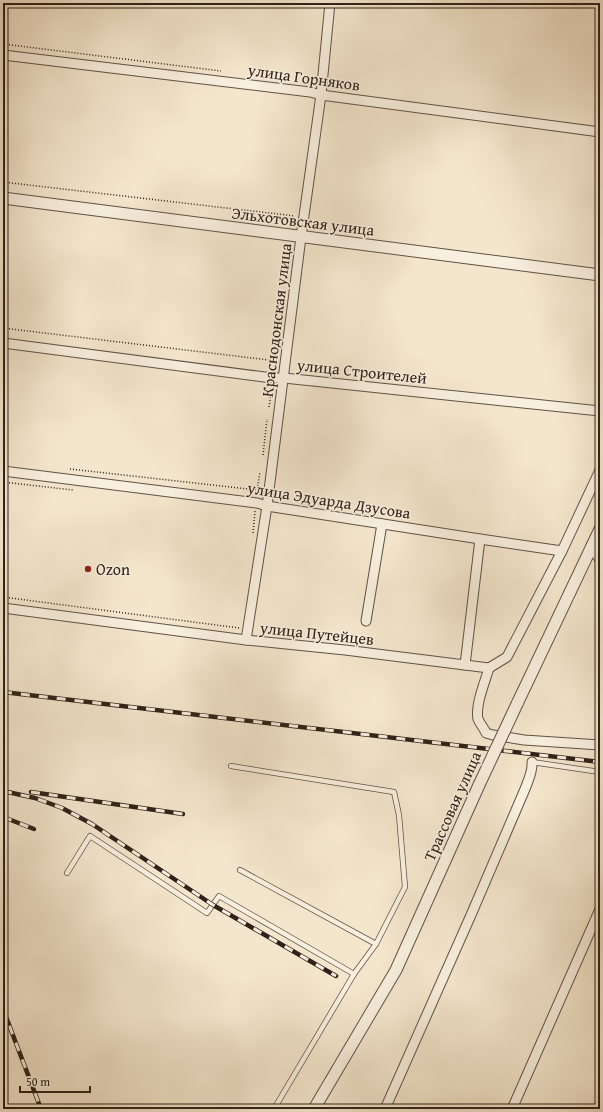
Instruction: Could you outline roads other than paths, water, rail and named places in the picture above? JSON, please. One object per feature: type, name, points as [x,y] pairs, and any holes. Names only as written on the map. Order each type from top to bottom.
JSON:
[{"type":"street","name":"Краснодонская улица","points":[[246,640],[267,506],[284,378],[301,237],[321,95],[330,3]]},
{"type":"street","name":"улица Горняков","points":[[3,55],[302,91],[321,95],[600,132]]},
{"type":"street","name":"Эльхотовская улица","points":[[3,198],[600,275]]},
{"type":"street","name":"улица Строителей","points":[[3,343],[272,378],[284,378],[600,412]]},
{"type":"street","points":[[600,470],[562,551],[507,657],[489,668],[479,703],[478,712],[478,719],[486,733],[493,736],[524,740],[600,745]]},
{"type":"street","name":"улица Эдуарда Дзусова","points":[[3,471],[257,503],[267,506],[480,540],[562,551]]},
{"type":"street","points":[[366,621],[382,524]]},
{"type":"street","name":"Трассовая улица","points":[[314,1109],[396,970],[516,704],[600,529]]},
{"type":"street","points":[[465,665],[480,540]]},
{"type":"street","points":[[591,546],[600,560]]},
{"type":"street","name":"улица Путейцев","points":[[3,608],[246,640],[489,668]]},
{"type":"street","points":[[385,1109],[525,789],[532,762]]},
{"type":"street","points":[[512,1109],[600,909]]},
{"type":"lane","points":[[532,762],[600,772]]},
{"type":"lane","points":[[231,766],[394,792],[399,815],[405,887],[376,944],[354,974],[274,1109]]},
{"type":"lane","points":[[68,873],[90,836],[207,913],[220,896],[354,974]]},
{"type":"lane","points":[[240,870],[376,944]]},
{"type":"railway","points":[[3,692],[600,762]]},
{"type":"railway","points":[[3,791],[35,798],[62,808],[92,824],[213,905],[336,976]]},
{"type":"railway","points":[[31,792],[183,814]]},
{"type":"railway","points":[[3,817],[34,829]]},
{"type":"railway","points":[[3,1009],[41,1109]]},
{"type":"place","name":"Ozon","points":[[88,569]]}]
